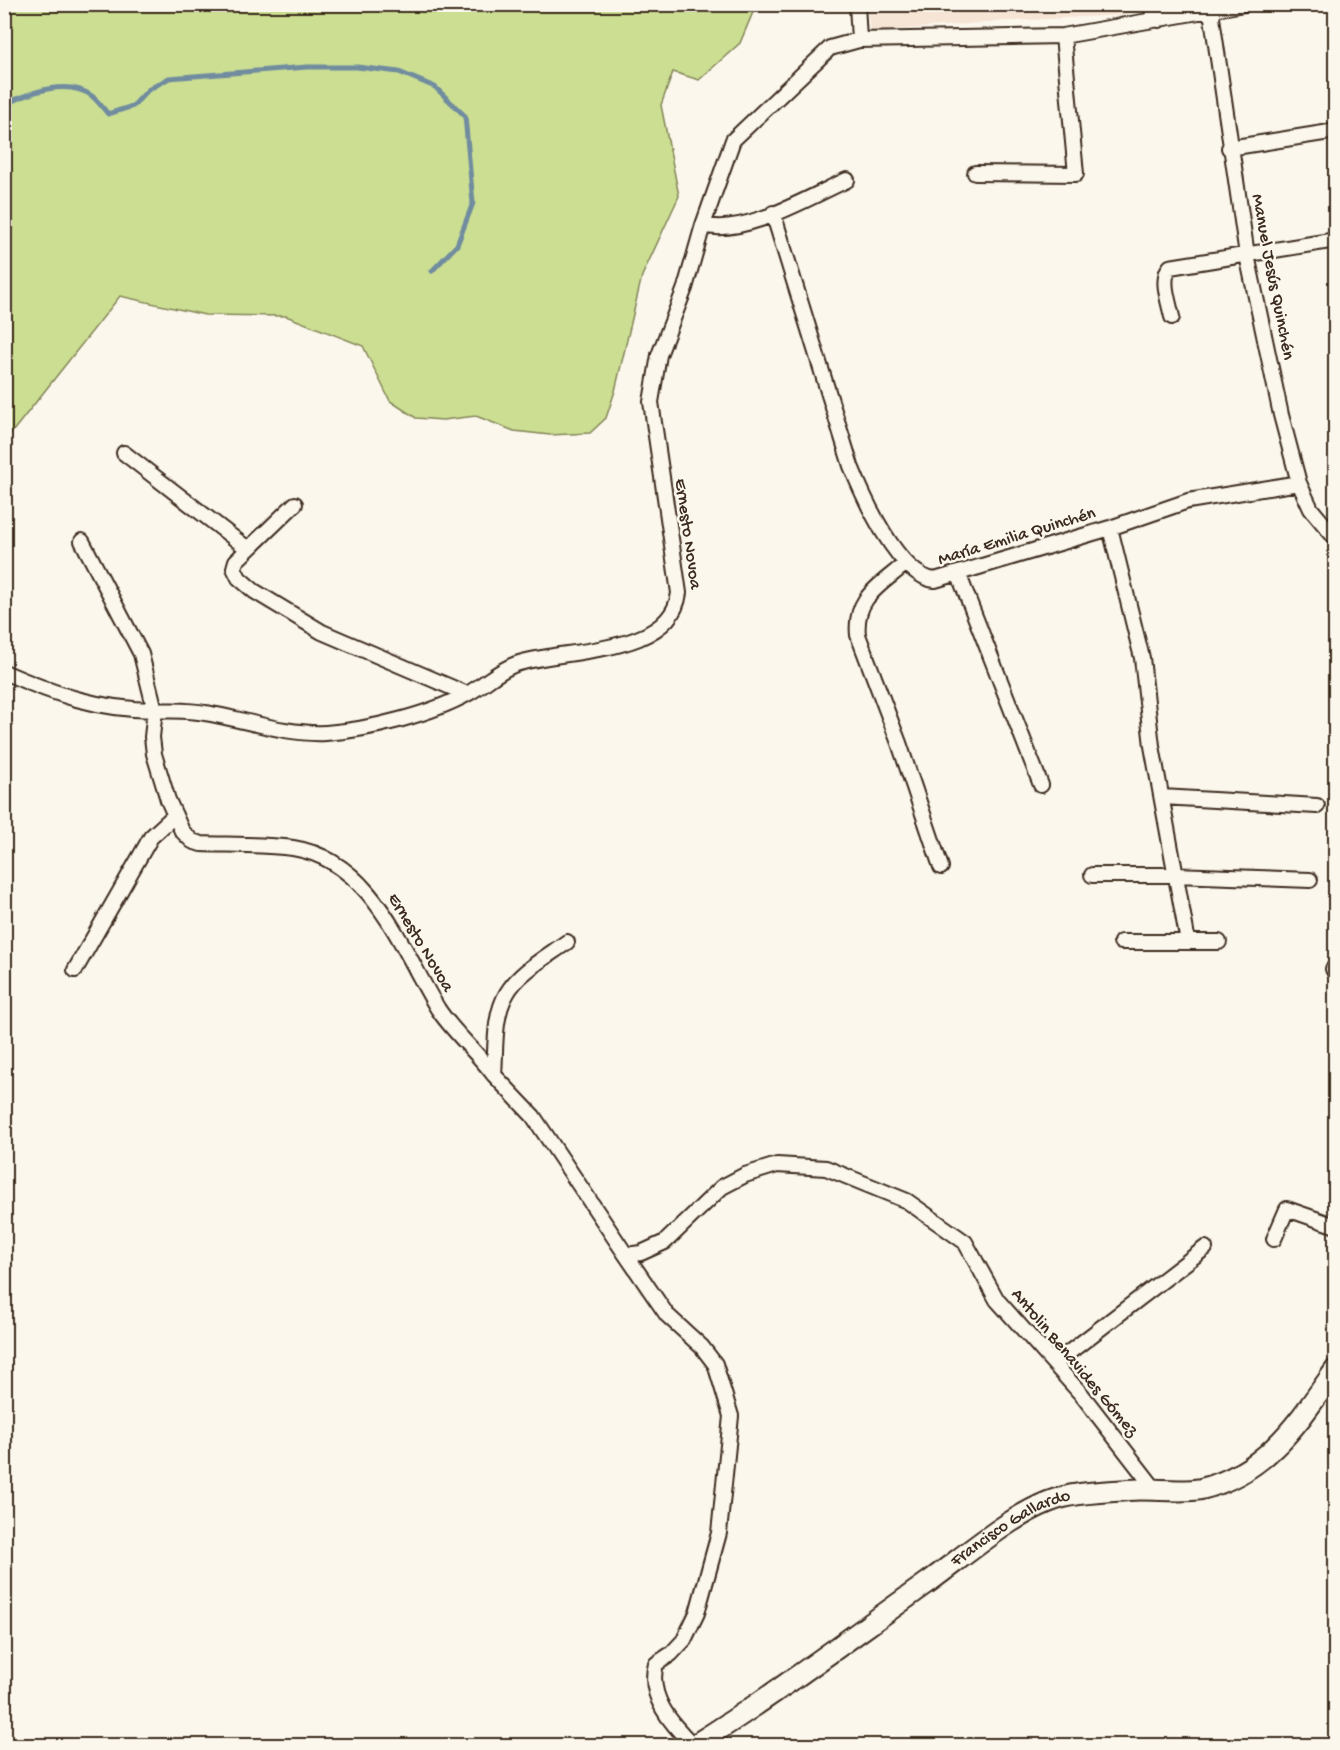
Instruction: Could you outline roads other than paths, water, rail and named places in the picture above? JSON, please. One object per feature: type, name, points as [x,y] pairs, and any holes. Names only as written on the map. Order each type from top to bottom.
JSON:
[{"type":"street","points":[[857,4],[859,40]]},
{"type":"street","points":[[1149,4],[1159,20]]},
{"type":"street","name":"Ernesto Novoa","points":[[494,1075],[440,1011],[393,928],[370,894],[347,874],[325,860],[294,848],[201,844],[192,841],[182,831],[154,754],[152,737],[155,710],[205,713],[292,731],[326,733],[394,722],[467,694],[513,665],[620,645],[666,621],[678,607],[679,593],[651,402],[658,355],[685,288],[702,225],[733,140],[825,52],[841,43],[859,40],[1063,36],[1244,4]]},
{"type":"street","name":"Manuel Jesús Quinchén","points":[[1214,8],[1229,148],[1247,255],[1299,483],[1311,508],[1333,533]]},
{"type":"street","points":[[975,173],[1076,174],[1063,36]]},
{"type":"street","points":[[1229,148],[1335,131]]},
{"type":"street","points":[[702,225],[726,229],[773,213],[848,180]]},
{"type":"street","name":"María Emilia Quinchén","points":[[773,213],[835,423],[867,506],[906,563],[927,580],[934,580],[1110,528],[1188,501],[1299,483]]},
{"type":"street","points":[[1172,316],[1165,279],[1170,267],[1335,240]]},
{"type":"street","points":[[124,453],[248,549]]},
{"type":"street","points":[[295,504],[236,561],[234,568],[239,578],[254,591],[322,632],[467,694]]},
{"type":"street","points":[[1110,528],[1142,658],[1152,746],[1188,942]]},
{"type":"street","points":[[4,672],[77,701],[120,709],[155,710],[141,654],[82,541]]},
{"type":"street","points":[[906,563],[861,603],[857,628],[941,867]]},
{"type":"street","points":[[958,573],[1041,784]]},
{"type":"street","points":[[1162,797],[1317,806]]},
{"type":"street","points":[[75,970],[151,837],[175,815]]},
{"type":"street","points":[[1092,875],[1175,875],[1310,880]]},
{"type":"street","points":[[567,942],[525,974],[507,992],[498,1014],[494,1075],[533,1116],[667,1315],[702,1347],[716,1364],[731,1416],[719,1533],[697,1613],[684,1640],[671,1654],[656,1664],[652,1679],[669,1719],[693,1745]]},
{"type":"street","points":[[1121,942],[1220,942]]},
{"type":"street","name":"Antolin Benavides Gómez","points":[[626,1255],[641,1253],[665,1242],[722,1187],[745,1175],[777,1165],[826,1168],[907,1201],[965,1242],[997,1300],[1082,1395],[1154,1488]]},
{"type":"street","points":[[1274,1239],[1287,1209],[1335,1226]]},
{"type":"street","points":[[1054,1364],[1205,1248]]},
{"type":"street","name":"Francisco Gallardo","points":[[693,1745],[864,1629],[1001,1530],[1048,1502],[1079,1494],[1154,1488],[1198,1490],[1231,1479],[1263,1460],[1307,1410],[1335,1369]]},
{"type":"waterway","points":[[4,105],[36,92],[71,88],[92,96],[108,114],[133,106],[148,90],[169,78],[307,67],[357,67],[399,72],[435,87],[465,116],[473,203],[457,245],[432,271]]}]
